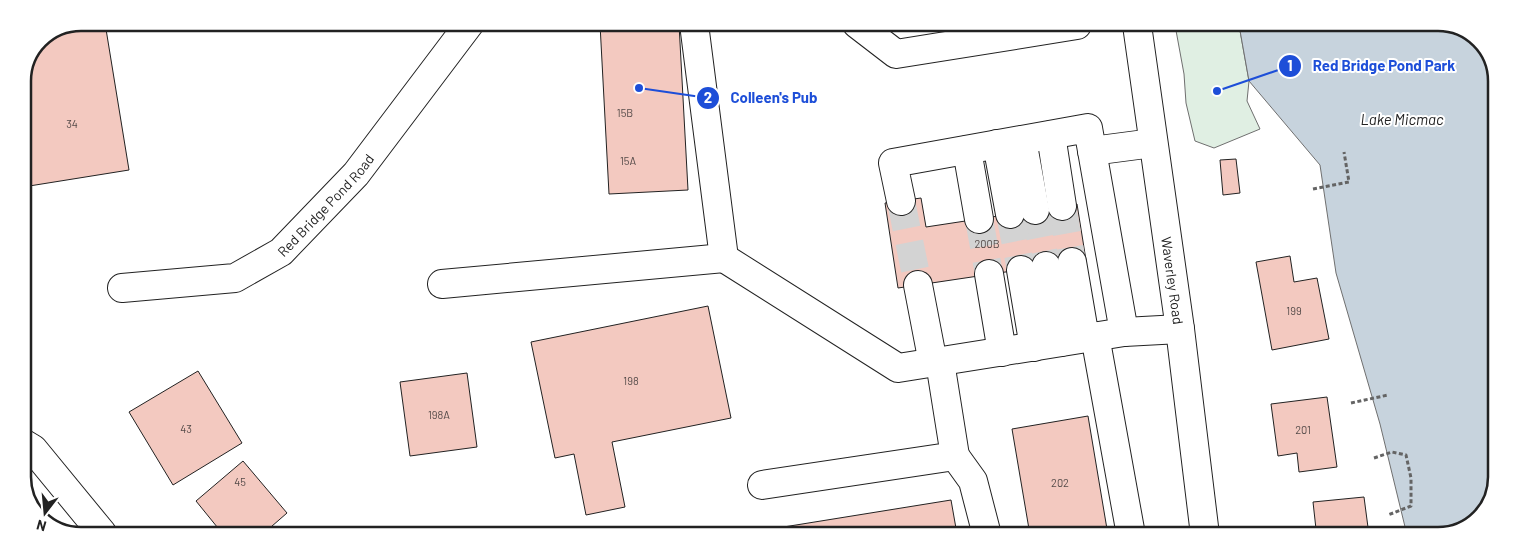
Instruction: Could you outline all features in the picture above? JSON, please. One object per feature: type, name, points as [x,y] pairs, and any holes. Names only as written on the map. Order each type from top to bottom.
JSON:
[{"type":"main road","name":"Red Bridge Pond Road","points":[[122,288],[235,278],[281,252],[356,174],[464,31]]},
{"type":"main road","points":[[695,31],[724,258]]},
{"type":"main road","points":[[866,31],[896,54],[944,35],[996,31]]},
{"type":"main road","name":"Waverley Road","points":[[1138,31],[1180,329],[1204,527]]},
{"type":"main road","points":[[901,200],[893,163],[1051,135],[1090,140],[1153,143]]},
{"type":"main road","points":[[1051,135],[1062,206]]},
{"type":"main road","points":[[1090,140],[1124,332]]},
{"type":"main road","points":[[1009,142],[1023,212]]},
{"type":"main road","points":[[967,150],[979,219]]},
{"type":"main road","points":[[442,284],[724,258],[898,368],[1124,332],[1180,329]]},
{"type":"main road","points":[[1034,347],[1046,266],[1080,339],[1129,527]]},
{"type":"main road","points":[[989,274],[1002,352]]},
{"type":"main road","points":[[918,285],[937,363],[955,456],[973,482],[985,527]]},
{"type":"main road","points":[[31,450],[39,456],[97,527]]},
{"type":"main road","points":[[762,485],[955,456]]},
{"type":"path","points":[[1313,189],[1349,182],[1344,152]]},
{"type":"path","points":[[1351,402],[1388,394]]},
{"type":"path","points":[[1374,458],[1392,452],[1406,455],[1411,478],[1411,506],[1388,515]]},
{"type":"green space","points":[[1176,31],[1240,31],[1249,81],[1247,101],[1260,129],[1214,148],[1195,141],[1186,103],[1184,74]]},
{"type":"water","name":"Lake Micmac","points":[[1240,31],[1448,32],[1468,41],[1483,59],[1488,78],[1488,477],[1483,499],[1468,517],[1460,522],[1438,527],[1405,527],[1380,424],[1336,273],[1320,165],[1249,81]]},
{"type":"building","points":[[81,31],[106,31],[129,170],[31,186],[32,71],[40,53],[53,40],[62,35]]},
{"type":"building","points":[[600,31],[679,31],[688,190],[609,194]]},
{"type":"building","points":[[1236,159],[1240,193],[1223,195],[1220,160]]},
{"type":"building","points":[[921,198],[926,227],[1077,204],[1086,260],[898,288],[885,203]]},
{"type":"building","points":[[1290,256],[1294,282],[1317,278],[1329,339],[1272,350],[1256,262]]},
{"type":"building","points":[[708,306],[731,418],[612,442],[625,507],[586,515],[574,454],[555,458],[531,342]]},
{"type":"building","points":[[198,371],[242,443],[173,485],[129,412]]},
{"type":"building","points":[[467,373],[477,447],[410,456],[400,382]]},
{"type":"building","points":[[1327,397],[1337,467],[1299,472],[1297,453],[1278,456],[1271,404]]},
{"type":"building","points":[[1088,416],[1107,527],[1029,527],[1012,429]]},
{"type":"building","points":[[243,461],[287,513],[271,527],[217,527],[196,501]]},
{"type":"building","points":[[1364,497],[1368,527],[1316,527],[1313,502]]},
{"type":"building","points":[[951,500],[956,527],[784,527]]},
{"type":"tunnel","points":[[901,201],[918,285]]},
{"type":"tunnel","points":[[1062,206],[1072,262]]},
{"type":"tunnel","points":[[1035,210],[1046,266]]},
{"type":"tunnel","points":[[1010,214],[1021,270]]},
{"type":"tunnel","points":[[979,219],[989,274]]},
{"type":"place","name":"Colleen's Pub","points":[[639,88]]},
{"type":"place","name":"Red Bridge Pond Park","points":[[1217,91]]}]
